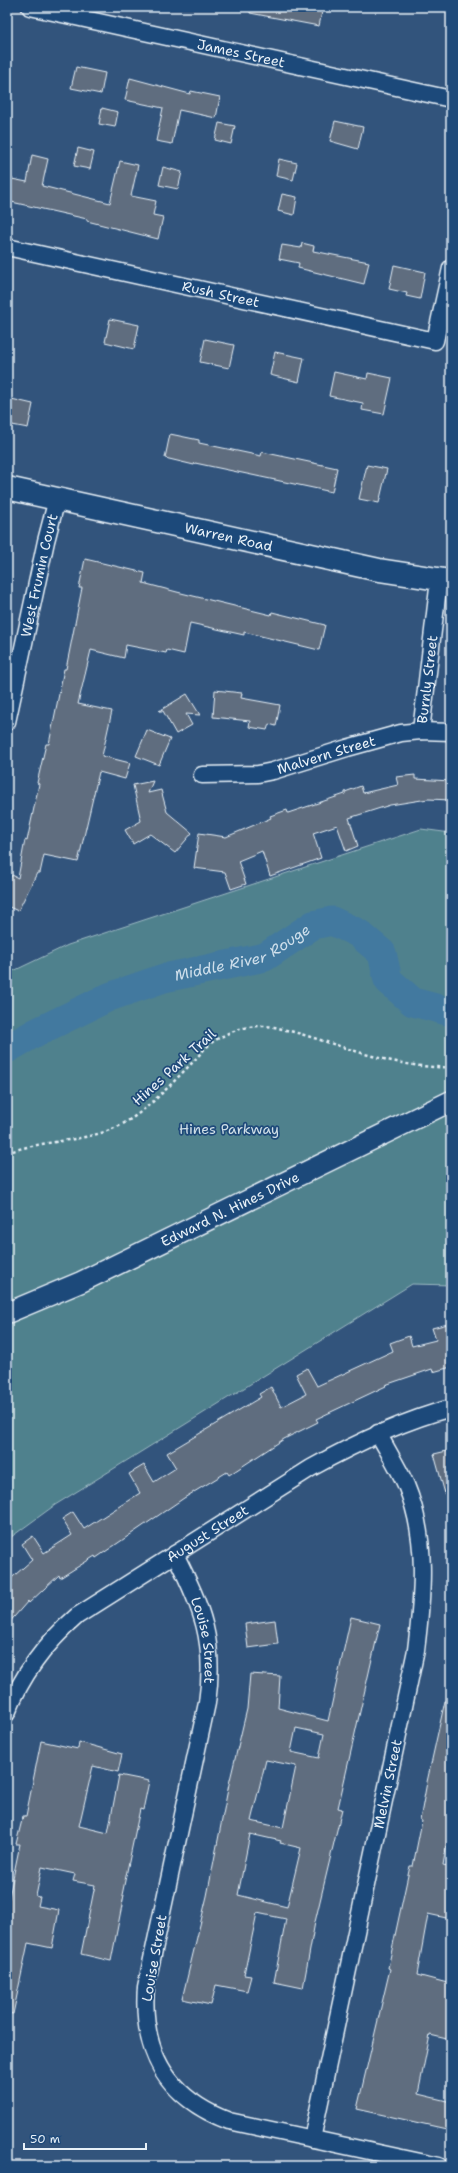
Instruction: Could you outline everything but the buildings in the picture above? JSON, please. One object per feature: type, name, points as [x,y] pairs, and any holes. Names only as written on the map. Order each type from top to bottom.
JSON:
[{"type":"main road","name":"Warren Road","points":[[7,488],[378,570],[445,580]]},
{"type":"street","name":"James Street","points":[[30,7],[451,99]]},
{"type":"street","name":"Rush Street","points":[[7,248],[434,341],[451,268]]},
{"type":"street","name":"West Frumin Court","points":[[7,722],[44,548],[57,499]]},
{"type":"street","name":"Burnly Street","points":[[421,731],[445,580]]},
{"type":"street","name":"Malvern Street","points":[[202,775],[258,774],[273,771],[401,733],[421,731],[451,732]]},
{"type":"street","name":"Edward N. Hines Drive","points":[[7,1313],[82,1282],[451,1101]]},
{"type":"street","name":"August Street","points":[[7,1713],[13,1696],[29,1668],[62,1628],[77,1616],[311,1468],[378,1433],[412,1420],[451,1408]]},
{"type":"street","name":"Melvin Street","points":[[312,2139],[416,1650],[422,1607],[423,1580],[417,1521],[405,1484],[378,1433]]},
{"type":"street","name":"Louise Street","points":[[175,1554],[196,1595],[203,1617],[209,1645],[210,1680],[146,1987],[144,2010],[147,2033],[154,2055],[166,2076],[181,2093],[199,2107],[229,2121],[439,2166]]},
{"type":"path","name":"Hines Park Trail","points":[[7,1153],[21,1148],[103,1133],[123,1124],[141,1111],[172,1084],[217,1038],[235,1030],[260,1025],[274,1027],[395,1061],[422,1067],[451,1067]]},
{"type":"green space","name":"Hines Parkway","points":[[421,829],[451,833],[451,1285],[412,1284],[55,1505],[7,1540],[7,974],[68,945]]},
{"type":"waterway","name":"Middle River Rouge","points":[[7,1049],[35,1033],[109,997],[164,978],[265,957],[313,925],[332,921],[358,933],[382,953],[388,980],[413,1002],[451,1012]]}]
